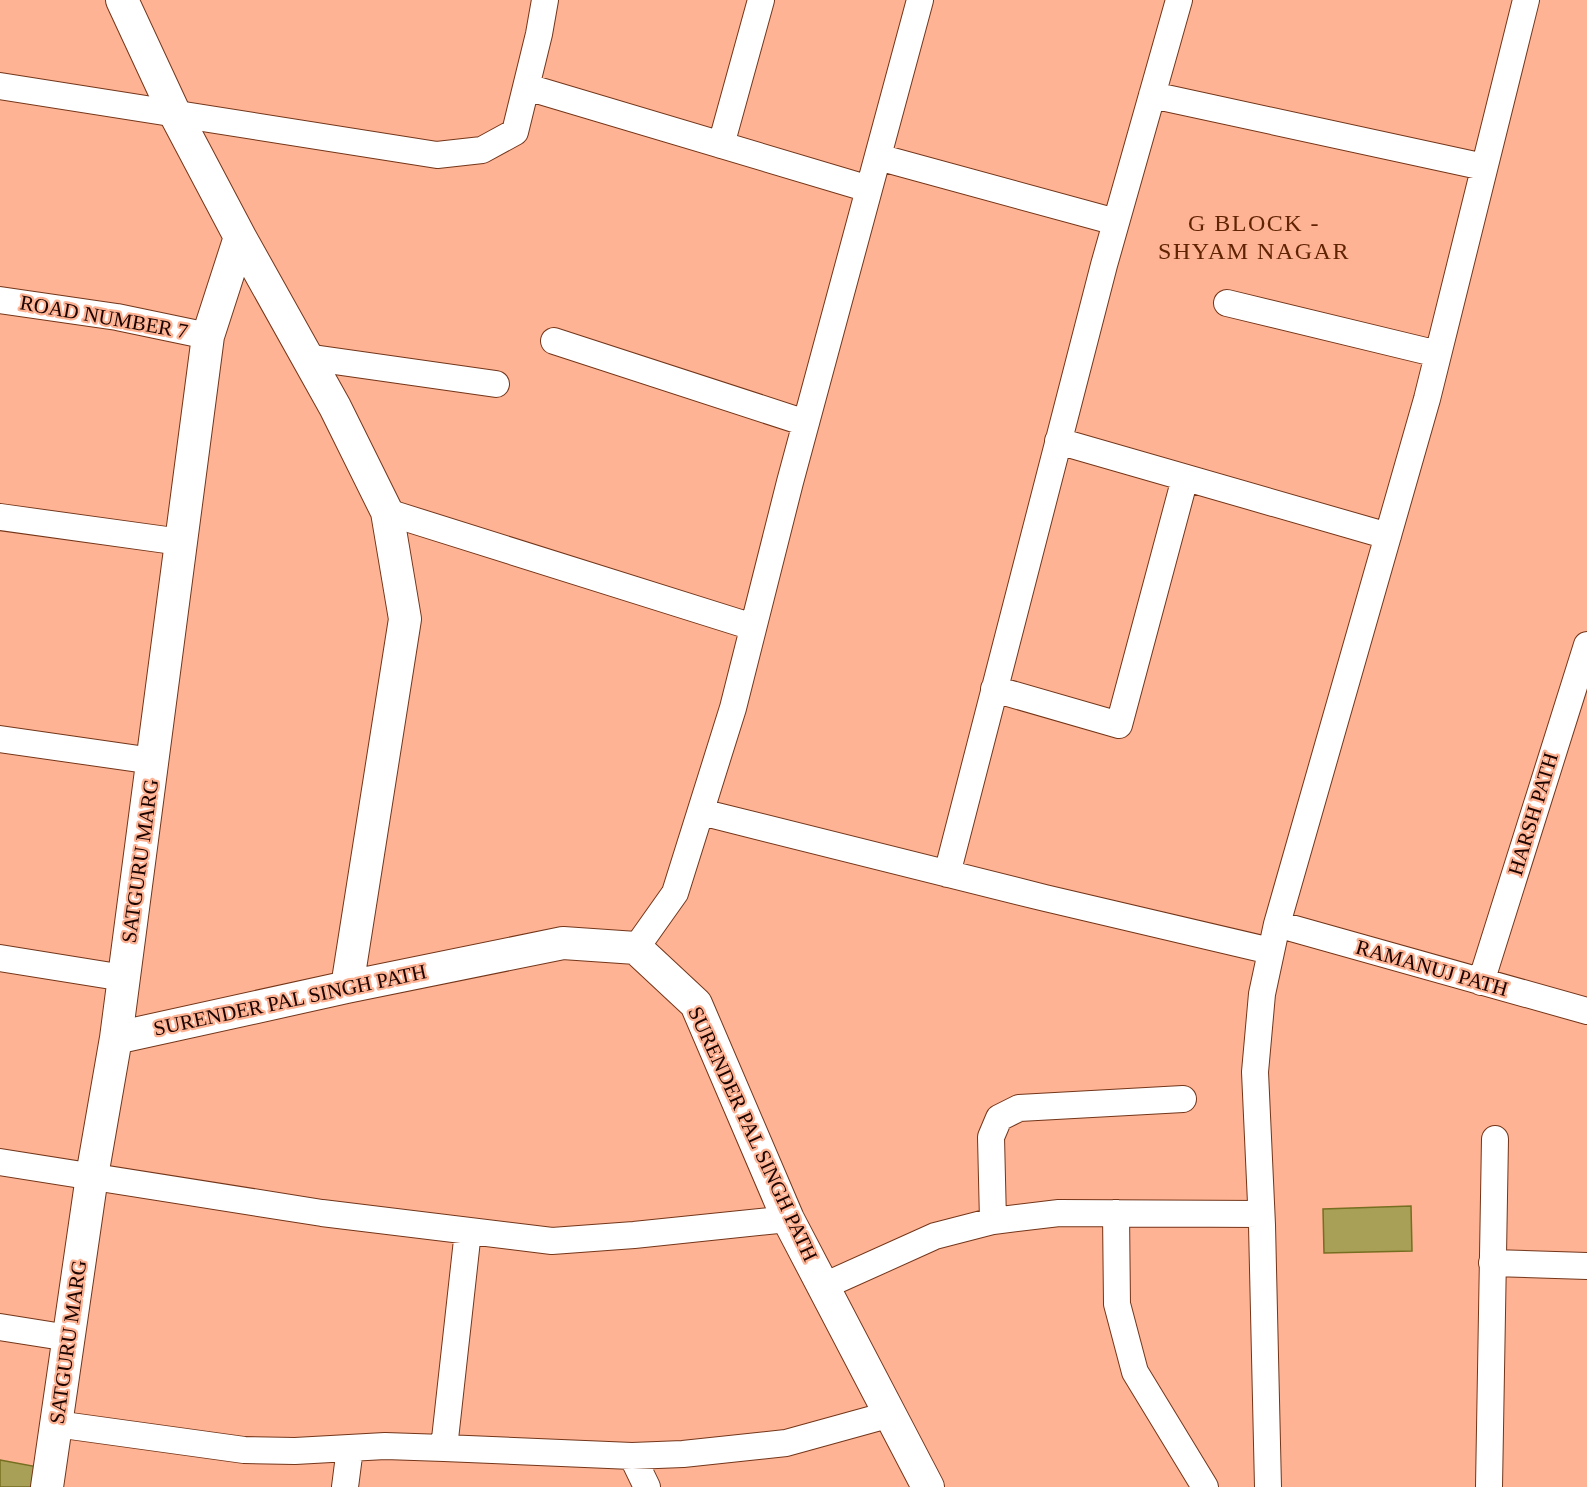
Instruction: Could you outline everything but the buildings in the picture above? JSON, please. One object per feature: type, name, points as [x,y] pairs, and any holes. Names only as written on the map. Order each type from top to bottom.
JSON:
[{"type":"street","points":[[122,0],[174,112],[240,237],[335,407],[387,512],[405,619],[347,987]]},
{"type":"street","points":[[0,86],[437,155],[482,150],[515,132],[545,0]]},
{"type":"street","points":[[721,145],[761,0]]},
{"type":"street","points":[[636,948],[675,893],[733,708],[806,423],[920,0]]},
{"type":"street","points":[[947,874],[1116,222],[1179,0]]},
{"type":"street","points":[[1268,1487],[1255,1072],[1262,994],[1276,924],[1438,354],[1526,0]]},
{"type":"street","points":[[527,87],[869,189]]},
{"type":"street","points":[[1152,94],[1484,167]]},
{"type":"street","points":[[878,157],[1116,222]]},
{"type":"street","name":"SATGURU MARG","points":[[47,1487],[92,1176],[116,1038],[208,336],[240,237]]},
{"type":"street","name":"ROAD NUMBER 7","points":[[0,300],[117,317],[208,336]]},
{"type":"street","points":[[1227,303],[1438,354]]},
{"type":"street","points":[[554,341],[806,423]]},
{"type":"street","points":[[306,357],[496,384]]},
{"type":"street","points":[[1058,441],[1388,536]]},
{"type":"street","points":[[994,689],[1119,724],[1185,478]]},
{"type":"street","points":[[387,512],[753,627]]},
{"type":"street","points":[[0,517],[182,542]]},
{"type":"street","name":"HARSH PATH","points":[[1481,982],[1587,645]]},
{"type":"street","points":[[0,739],[153,761]]},
{"type":"street","points":[[701,812],[947,874],[1271,951]]},
{"type":"street","name":"RAMANUJ PATH","points":[[1276,924],[1587,1011]]},
{"type":"street","name":"SURENDER PAL SINGH PATH","points":[[116,1038],[347,987],[563,943],[636,948],[696,1004],[788,1219],[928,1487]]},
{"type":"street","points":[[0,958],[124,978]]},
{"type":"street","points":[[993,1221],[991,1137],[999,1118],[1019,1108],[1183,1099]]},
{"type":"street","points":[[1489,1487],[1495,1139]]},
{"type":"street","points":[[0,1162],[322,1213],[552,1241],[788,1219]]},
{"type":"street","points":[[824,1286],[935,1236],[993,1221],[1059,1213],[1261,1214]]},
{"type":"street","points":[[1116,1213],[1117,1304],[1135,1372],[1205,1487]]},
{"type":"street","points":[[444,1448],[468,1231]]},
{"type":"street","points":[[1492,1263],[1587,1266]]},
{"type":"street","points":[[0,1327],[69,1338]]},
{"type":"street","points":[[56,1424],[244,1449],[295,1451],[385,1446],[632,1456],[683,1454],[786,1443],[891,1414]]},
{"type":"street","points":[[345,1487],[350,1448]]},
{"type":"street","points":[[632,1456],[647,1487]]},
{"type":"district","name":"G BLOCK - SHYAM NAGAR","points":[[1254,237]]}]
